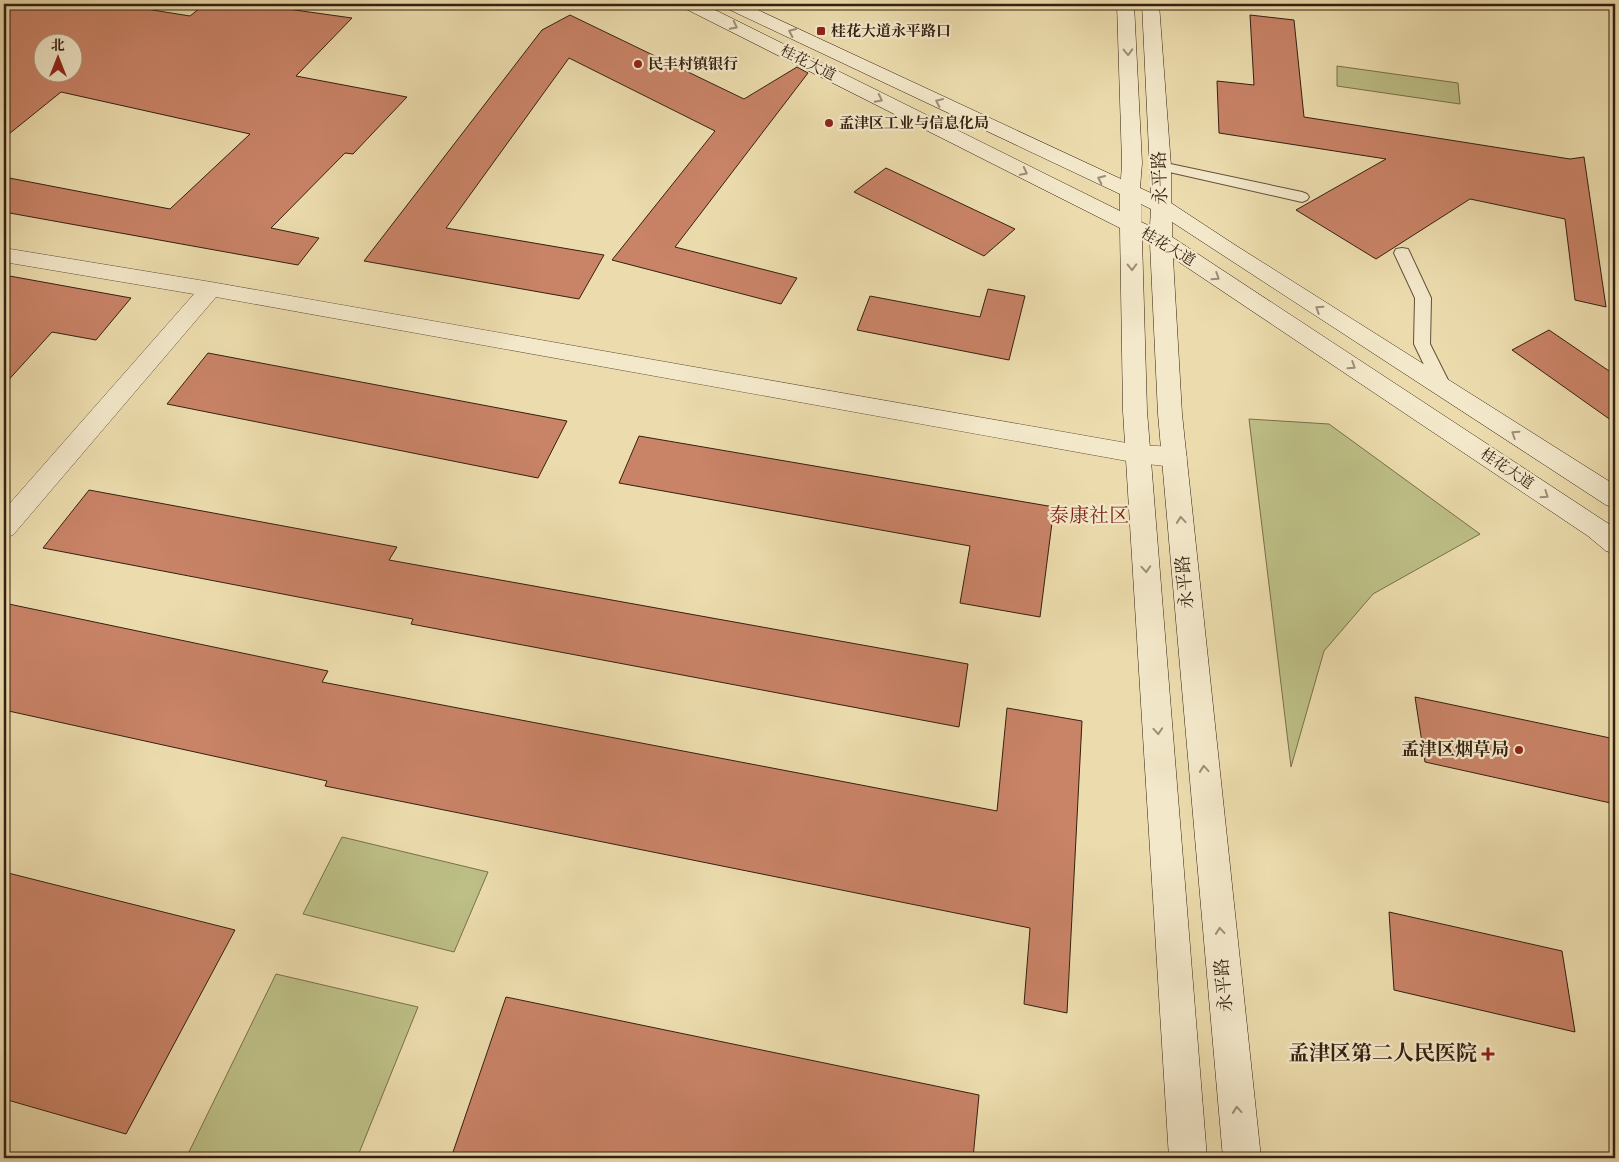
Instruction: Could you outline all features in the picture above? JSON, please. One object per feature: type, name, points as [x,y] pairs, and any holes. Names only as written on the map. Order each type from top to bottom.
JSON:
[{"type":"main road","name":"桂花大道","points":[[690,4],[1161,240],[1597,529],[1615,543]]},
{"type":"main road","name":"桂花大道","points":[[732,4],[1162,206],[1615,498]]},
{"type":"main road","name":"永平路","points":[[1126,4],[1132,163],[1130,192],[1135,411],[1188,1158]]},
{"type":"main road","name":"永平路","points":[[1151,4],[1161,166],[1161,240],[1170,414],[1242,1158]]},
{"type":"main road","points":[[4,255],[211,289],[1138,454],[1174,457]]},
{"type":"main road","points":[[4,528],[211,289]]},
{"type":"lane","points":[[1161,166],[1302,197]]},
{"type":"lane","points":[[1402,253],[1423,298],[1422,344],[1443,388]]},
{"type":"green space","points":[[1337,66],[1458,83],[1460,104],[1337,86]]},
{"type":"green space","points":[[1249,419],[1329,424],[1480,534],[1373,594],[1324,651],[1291,767]]},
{"type":"green space","points":[[342,837],[488,872],[454,952],[303,914]]},
{"type":"green space","points":[[276,974],[418,1007],[357,1158],[186,1158]]},
{"type":"building","points":[[4,4],[115,4],[190,16],[205,4],[252,4],[352,18],[296,76],[407,97],[353,154],[345,153],[271,228],[319,238],[298,265],[4,212],[4,177],[170,209],[250,134],[61,92],[4,138]]},
{"type":"building","points":[[570,15],[744,99],[797,67],[808,73],[675,247],[797,278],[781,304],[612,260],[715,131],[569,58],[446,228],[604,255],[579,299],[364,261],[542,30]]},
{"type":"building","points":[[1250,15],[1294,20],[1304,117],[1570,159],[1584,157],[1606,307],[1575,300],[1565,219],[1470,199],[1376,259],[1296,210],[1386,159],[1219,133],[1217,81],[1254,85]]},
{"type":"building","points":[[886,168],[1015,229],[984,256],[854,192]]},
{"type":"building","points":[[4,275],[131,298],[96,340],[52,332],[4,385]]},
{"type":"building","points":[[988,289],[1025,296],[1009,360],[857,330],[870,296],[980,317]]},
{"type":"building","points":[[1549,330],[1615,375],[1615,423],[1512,350]]},
{"type":"building","points":[[208,353],[567,421],[538,478],[167,404]]},
{"type":"building","points":[[639,436],[1054,507],[1040,617],[960,603],[970,546],[619,483]]},
{"type":"building","points":[[89,490],[397,547],[389,560],[968,664],[959,727],[411,624],[413,619],[43,548]]},
{"type":"building","points":[[4,603],[328,671],[322,682],[997,811],[1007,708],[1082,721],[1067,1013],[1024,1004],[1030,928],[325,786],[327,781],[4,710]]},
{"type":"building","name":"孟津区烟草局","points":[[1415,697],[1615,739],[1615,804],[1425,762]]},
{"type":"building","points":[[4,872],[235,930],[126,1134],[4,1099]]},
{"type":"building","points":[[1389,912],[1562,951],[1575,1032],[1394,990]]},
{"type":"building","points":[[506,997],[979,1095],[973,1158],[451,1158]]},
{"type":"place","name":"桂花大道永平路口","points":[[821,31]]},
{"type":"place","name":"民丰村镇银行","points":[[638,64]]},
{"type":"place","name":"孟津区工业与信息化局","points":[[829,123]]},
{"type":"place","name":"孟津区烟草局","points":[[1519,750]]},
{"type":"place","name":"孟津区第二人民医院","points":[[1488,1054]]},
{"type":"district","name":"泰康社区","points":[[1089,516]]}]
